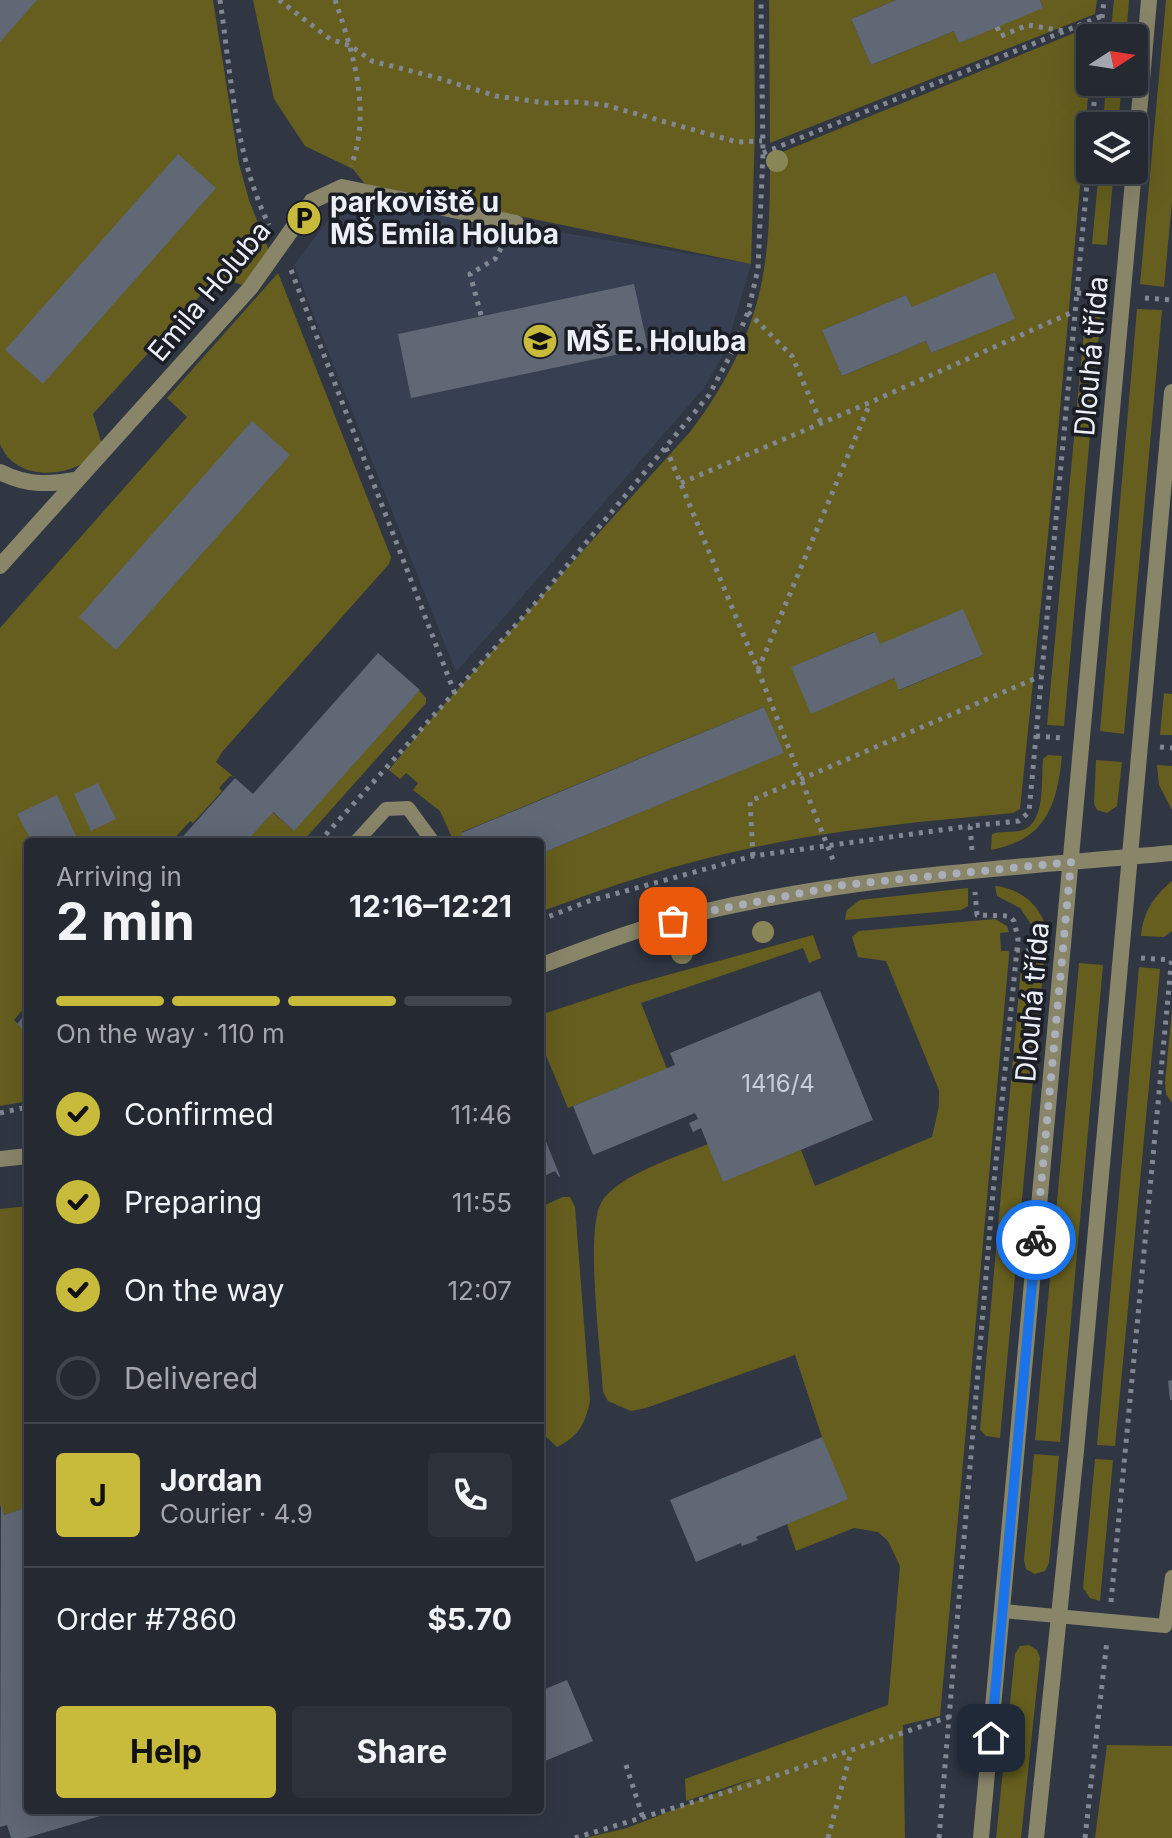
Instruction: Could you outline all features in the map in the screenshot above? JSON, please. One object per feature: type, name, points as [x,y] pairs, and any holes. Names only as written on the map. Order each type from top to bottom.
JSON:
[{"type":"street","name":"Dlouhá třída","points":[[1139,112],[1149,0]]},
{"type":"street","name":"Dlouhá třída","points":[[981,1838],[1133,184]]},
{"type":"street","name":"Emila Holuba","points":[[0,566],[251,287],[312,201],[342,187]]},
{"type":"street","points":[[342,187],[516,223]]},
{"type":"street","points":[[1036,1838],[1061,1615],[1172,392]]},
{"type":"street","points":[[0,472],[18,481],[46,485],[75,480]]},
{"type":"street","points":[[544,965],[699,913],[843,885],[1172,853]]},
{"type":"street","points":[[0,1159],[24,1156]]},
{"type":"lane","points":[[360,838],[386,809],[408,808],[430,838]]},
{"type":"lane","points":[[1003,1611],[1165,1626],[1172,1577]]},
{"type":"path","points":[[220,0],[246,162],[256,199],[282,247],[455,694]]},
{"type":"path","points":[[279,0],[330,39],[351,46],[372,61],[496,96],[546,103],[605,105],[737,142],[762,141]]},
{"type":"path","points":[[335,0],[351,46],[360,106],[356,152],[342,187]]},
{"type":"path","points":[[323,838],[550,587],[709,395],[730,356],[748,312],[758,269],[763,153],[761,0]]},
{"type":"path","points":[[1101,24],[1104,0]]},
{"type":"path","points":[[763,153],[1102,16]]},
{"type":"path","points":[[997,27],[1001,36],[1028,25],[1065,31]]},
{"type":"path","points":[[544,918],[589,901],[753,856],[1019,821],[1029,812],[1087,184]]},
{"type":"path","points":[[481,315],[470,274],[495,259],[516,223]]},
{"type":"path","points":[[681,483],[1076,310]]},
{"type":"path","points":[[748,312],[792,356],[821,423]]},
{"type":"path","points":[[758,670],[871,402]]},
{"type":"path","points":[[666,448],[843,885]]},
{"type":"path","points":[[753,856],[750,801],[1042,675]]},
{"type":"path","points":[[939,1838],[1016,950],[1016,929],[1009,916],[977,915],[970,826]]},
{"type":"path","points":[[1016,950],[1063,953]]},
{"type":"path","points":[[1085,1838],[1109,1621],[1172,958],[1122,957]]},
{"type":"path","points":[[0,1113],[24,1108]]},
{"type":"path","points":[[575,1838],[852,1751],[949,1717]]},
{"type":"path","points":[[828,1838],[852,1751]]},
{"type":"path","points":[[626,1765],[643,1818]]},
{"type":"shaded area","points":[[0,0],[213,0],[239,164],[269,251],[246,286],[217,277],[93,414],[102,445],[83,463],[48,473],[25,469],[15,463],[0,444]]},
{"type":"shaded area","points":[[253,0],[754,0],[755,130],[751,264],[365,184],[353,169],[305,146],[274,99]]},
{"type":"shaded area","points":[[769,0],[896,0],[851,19],[871,65],[954,31],[1043,8],[1040,0],[1097,0],[1095,14],[770,143]]},
{"type":"shaded area","points":[[1114,0],[1129,0],[1127,24],[1111,24]]},
{"type":"shaded area","points":[[1166,0],[1172,0],[1172,201],[1164,287],[1140,284]]},
{"type":"shaded area","points":[[1076,32],[1076,96],[1088,96],[1087,112],[1076,112],[1076,184],[1080,184],[1020,809],[1013,813],[783,841],[644,876],[544,911],[544,852],[783,753],[764,707],[462,832],[464,838],[452,838],[440,811],[413,790],[418,783],[406,773],[400,779],[389,770],[424,727],[690,432],[727,376],[746,335],[760,291],[767,242],[770,157]],"holes":[[[906,295],[912,307],[1014,318],[931,353],[926,341],[842,376],[823,330]],[[874,632],[880,644],[983,655],[900,690],[894,678],[811,713],[792,667]]]},
{"type":"shaded area","points":[[1105,96],[1121,96],[1119,112],[1104,112]]},
{"type":"shaded area","points":[[1098,184],[1113,184],[1107,245],[1092,244]]},
{"type":"shaded area","points":[[353,198],[751,264],[725,352],[703,389],[456,672],[294,265],[342,202]]},
{"type":"shaded area","points":[[278,273],[391,557],[389,564],[222,752],[216,762],[234,777],[230,776],[219,788],[222,791],[175,838],[24,838],[24,1008],[14,1020],[24,1030],[24,1102],[0,1106],[0,628],[187,417],[167,398]]},
{"type":"shaded area","points":[[1137,309],[1162,310],[1124,734],[1100,731]]},
{"type":"shaded area","points":[[1086,310],[1101,311],[1064,726],[1047,725]]},
{"type":"shaded area","points":[[419,690],[426,703],[306,838],[247,838],[271,811],[293,830]]},
{"type":"shaded area","points":[[1164,693],[1172,694],[1172,735],[1160,735]]},
{"type":"shaded area","points":[[1048,755],[1062,756],[1057,790],[1045,818],[1025,838],[991,850],[992,834],[1023,830],[1036,818],[1041,799],[1043,759]]},
{"type":"shaded area","points":[[1096,760],[1122,762],[1117,806],[1107,813],[1097,810],[1094,804]]},
{"type":"shaded area","points":[[1157,765],[1172,766],[1172,810],[1159,785]]},
{"type":"shaded area","points":[[1172,881],[1172,931],[1164,937],[1141,936],[1150,905]]},
{"type":"shaded area","points":[[995,886],[1012,890],[1028,899],[1039,912],[1046,929],[1033,927],[1020,908],[997,896]]},
{"type":"shaded area","points":[[968,888],[968,906],[961,910],[845,920],[847,910],[860,900]]},
{"type":"shaded area","points":[[995,919],[1007,926],[1009,932],[1000,933],[1001,951],[1009,951],[1009,956],[940,1716],[903,1725],[905,1838],[585,1838],[627,1828],[760,1776],[686,1801],[685,1779],[888,1705],[900,1566],[888,1541],[878,1532],[854,1528],[796,1551],[787,1524],[822,1437],[795,1355],[646,1408],[631,1411],[608,1401],[603,1392],[594,1265],[596,1218],[601,1203],[609,1193],[634,1175],[708,1144],[723,1181],[801,1150],[815,1186],[932,1137],[939,1090],[886,961],[858,957],[852,937],[859,931]]},
{"type":"shaded area","points":[[813,935],[821,958],[809,963],[803,948],[641,1003],[667,1069],[568,1108],[544,1051],[544,1014],[631,985]]},
{"type":"shaded area","points":[[1028,960],[1044,961],[1000,1438],[986,1436],[980,1430],[1021,967]]},
{"type":"shaded area","points":[[1079,963],[1103,965],[1060,1442],[1035,1440]]},
{"type":"shaded area","points":[[1139,967],[1160,969],[1115,1446],[1097,1445]]},
{"type":"shaded area","points":[[1172,1009],[1172,1103],[1166,1094],[1165,1083]]},
{"type":"shaded area","points":[[570,1197],[575,1207],[590,1401],[580,1428],[557,1447],[544,1435],[544,1205]]},
{"type":"shaded area","points":[[24,1206],[24,1508],[4,1515],[0,1505],[0,1209]]},
{"type":"shaded area","points":[[1034,1454],[1059,1456],[1049,1563],[1045,1571],[1035,1574],[1026,1569],[1024,1560]]},
{"type":"shaded area","points":[[1095,1459],[1113,1460],[1100,1601],[1090,1598],[1083,1588]]},
{"type":"shaded area","points":[[1029,1645],[1037,1650],[1040,1658],[1021,1838],[996,1838],[1015,1654],[1020,1646]]},
{"type":"shaded area","points":[[1107,1745],[1172,1746],[1172,1838],[1095,1838]]},
{"type":"building","points":[[0,0],[37,0],[0,42]]},
{"type":"building","points":[[896,0],[1040,0],[1043,8],[959,43],[954,31],[871,65],[851,19]]},
{"type":"building","points":[[178,154],[216,188],[43,384],[5,350]]},
{"type":"building","points":[[995,272],[1015,319],[931,353],[926,341],[842,376],[822,330],[906,295],[912,307]]},
{"type":"building","points":[[634,284],[648,348],[411,398],[398,334]]},
{"type":"building","points":[[252,421],[290,455],[116,650],[79,617]]},
{"type":"building","points":[[963,609],[983,655],[899,690],[894,678],[811,714],[791,667],[875,632],[880,644]]},
{"type":"building","points":[[378,653],[420,690],[294,831],[273,812],[250,838],[182,838],[235,778],[253,794]]},
{"type":"building","points":[[764,707],[784,753],[544,852],[544,838],[463,838],[461,833]]},
{"type":"building","points":[[98,783],[116,819],[91,831],[74,794]]},
{"type":"building","points":[[57,795],[77,838],[30,838],[17,814]]},
{"type":"building","points":[[820,991],[873,1120],[723,1182],[701,1128],[693,1132],[689,1123],[698,1119],[695,1113],[593,1155],[573,1106],[675,1065],[670,1053]]},
{"type":"building","points":[[24,1016],[24,1030],[17,1024]]},
{"type":"building","points":[[544,1137],[559,1177],[555,1171],[544,1176]]},
{"type":"building","points":[[1172,1380],[1172,1400],[1170,1400],[1168,1381]]},
{"type":"building","points":[[822,1437],[848,1499],[756,1537],[758,1540],[742,1546],[741,1543],[696,1562],[670,1500]]},
{"type":"building","points":[[1,1503],[4,1515],[24,1508],[24,1814],[107,1814],[26,1838],[11,1838],[7,1825],[0,1827]]},
{"type":"building","points":[[567,1680],[593,1741],[544,1761],[544,1689]]},
{"type":"way so far","points":[[673,921],[699,913],[843,885],[1071,862],[1036,1240]]},
{"type":"place","name":"parkoviště u MŠ Emila Holuba","points":[[304,218]]},
{"type":"place","name":"MŠ E. Holuba","points":[[540,341]]},
{"type":"route","points":[[991,1738],[1036,1240]]}]
